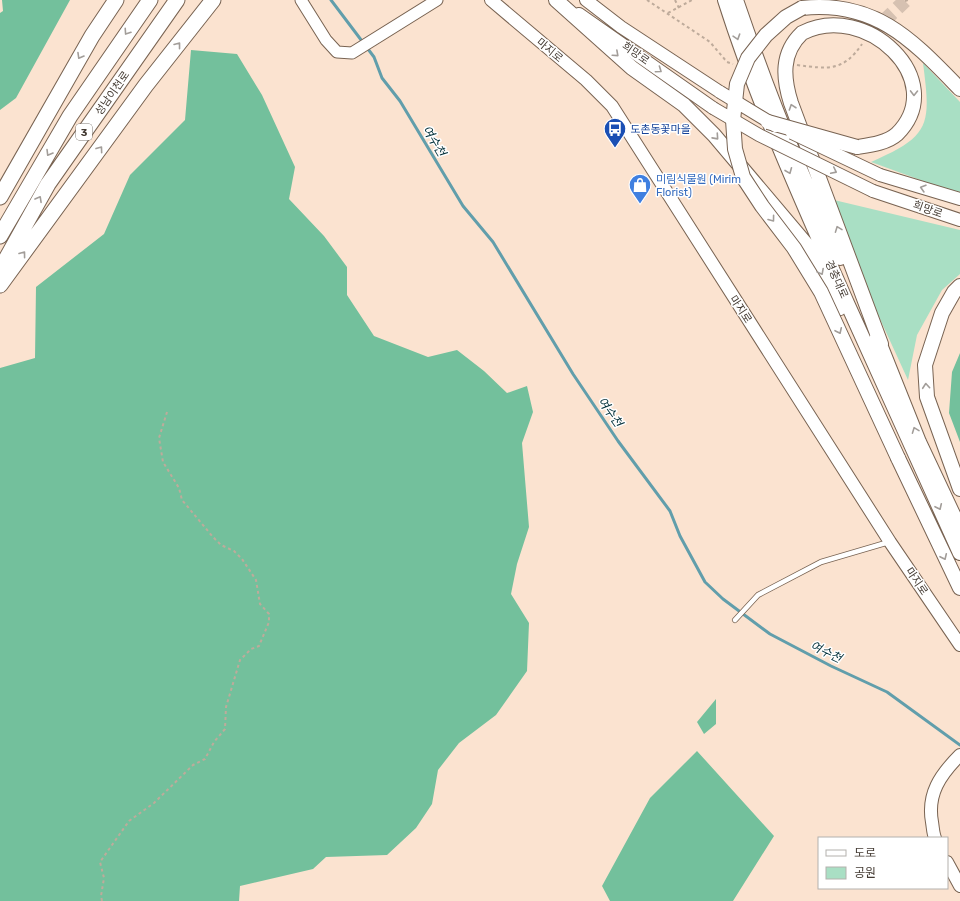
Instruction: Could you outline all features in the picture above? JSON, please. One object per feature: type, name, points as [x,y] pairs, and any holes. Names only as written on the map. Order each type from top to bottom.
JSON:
[{"type":"highway","points":[[0,197],[92,36],[116,0]]},
{"type":"highway","name":"성남이천로","points":[[0,236],[70,116],[150,0]]},
{"type":"highway","name":"성남이천로","points":[[0,270],[48,184],[177,0]]},
{"type":"highway","points":[[0,285],[146,85],[213,0]]},
{"type":"main road","name":"마지로","points":[[491,0],[586,80],[612,106],[890,542],[960,645]]},
{"type":"main road","name":"희망로","points":[[557,0],[713,108],[759,135],[873,190],[960,220]]},
{"type":"main road","points":[[557,0],[632,68],[684,105],[714,135],[806,244],[904,433]]},
{"type":"main road","name":"희망로","points":[[586,0],[621,27],[768,122],[880,175],[960,199]]},
{"type":"main road","name":"경충대로","points":[[725,0],[739,45],[762,106],[803,204],[904,433],[960,553]]},
{"type":"main road","name":"경충대로","points":[[736,0],[775,107],[814,204],[881,344],[919,442],[960,529]]},
{"type":"main road","points":[[960,90],[903,30],[883,16],[860,6],[838,3],[815,4],[802,8],[786,17],[766,35],[748,58],[737,84],[733,120],[735,149],[743,177],[762,206],[794,248],[821,292],[960,588]]},
{"type":"main road","points":[[768,122],[857,147],[877,144],[896,134],[907,119],[915,96],[912,75],[902,53],[886,32],[869,21],[849,15],[829,16],[812,24],[794,40],[787,58],[784,81],[790,103],[881,344]]},
{"type":"main road","points":[[960,286],[954,292],[942,313],[925,365],[927,397],[960,489]]},
{"type":"main road","points":[[935,837],[931,815],[932,795],[943,774],[956,759]]},
{"type":"main road","points":[[948,864],[960,886]]},
{"type":"street","points":[[301,0],[326,40],[337,52],[352,53],[437,0]]},
{"type":"lane","points":[[736,618],[758,595],[820,562],[890,542]]},
{"type":"path","points":[[647,0],[710,42],[726,62],[733,64]]},
{"type":"path","points":[[675,0],[679,8]]},
{"type":"path","points":[[668,13],[692,0]]},
{"type":"path","points":[[795,65],[827,68],[842,65],[854,55],[864,42]]},
{"type":"path","points":[[102,901],[101,896],[104,878],[100,862],[130,821],[154,803],[193,766],[205,759],[214,742],[225,729],[226,707],[240,660],[251,650],[259,646],[269,622],[269,614],[260,604],[256,580],[246,564],[234,551],[221,545],[182,500],[178,488],[163,462],[159,438],[167,412]]},
{"type":"green space","points":[[2,0],[70,0],[16,98],[0,110],[0,13],[3,11]]},
{"type":"green space","points":[[191,50],[237,54],[262,95],[295,167],[289,199],[324,236],[347,267],[347,295],[374,336],[428,357],[457,350],[484,371],[507,393],[527,386],[533,412],[522,443],[529,527],[517,564],[511,594],[529,623],[527,671],[496,715],[459,743],[438,770],[432,804],[416,828],[387,855],[326,857],[313,869],[240,886],[239,901],[0,901],[0,368],[35,358],[36,287],[104,234],[130,175],[185,120]]},
{"type":"green space","points":[[923,63],[960,102],[960,192],[945,189],[871,162],[906,144],[916,136],[922,126],[926,115],[927,101]]},
{"type":"green space","points":[[834,200],[960,230],[960,274],[942,290],[917,335],[908,380],[852,258]]},
{"type":"green space","points":[[960,353],[960,442],[949,413],[952,372]]},
{"type":"green space","points":[[716,699],[716,724],[704,734],[697,722]]},
{"type":"green space","points":[[697,751],[774,836],[733,901],[610,901],[602,886],[650,798]]},
{"type":"waterway","name":"여수천","points":[[331,0],[374,57],[382,78],[400,101],[463,206],[493,242],[573,374],[618,441],[670,511],[680,536],[705,582],[723,599],[770,634],[831,666],[887,692],[960,745]]},
{"type":"tunnel","points":[[867,37],[905,1]]},
{"type":"place","name":"도촌동꽃마을","points":[[615,148]]},
{"type":"place","name":"미림식물원 (Mirim Florist)","points":[[640,204]]}]
